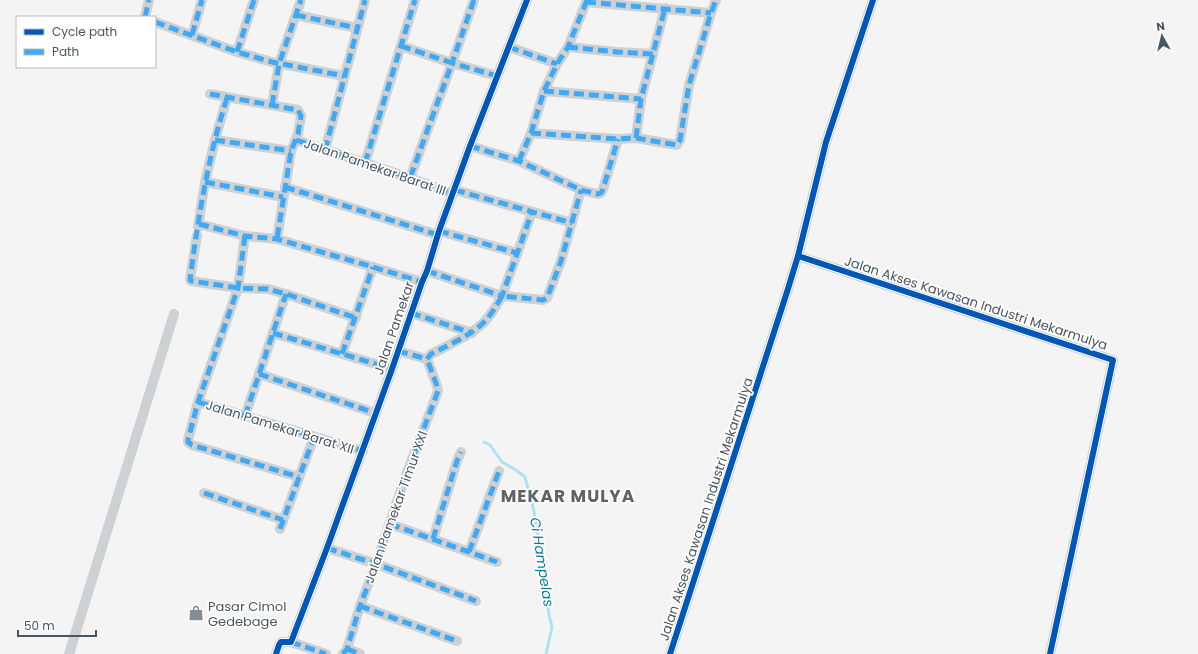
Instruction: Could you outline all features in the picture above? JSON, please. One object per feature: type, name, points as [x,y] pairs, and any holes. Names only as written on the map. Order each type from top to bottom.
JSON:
[{"type":"street","points":[[145,16],[149,0]]},
{"type":"street","points":[[192,35],[202,0]]},
{"type":"street","points":[[237,52],[254,0]]},
{"type":"street","points":[[272,105],[279,64],[301,0]]},
{"type":"street","points":[[324,150],[365,0]]},
{"type":"street","points":[[365,163],[415,0]]},
{"type":"street","points":[[410,178],[474,0]]},
{"type":"street","name":"Jalan Pamekar","points":[[291,642],[363,451],[375,413],[427,271],[438,233],[527,0]]},
{"type":"street","points":[[531,133],[618,139],[636,138],[674,145],[678,143],[689,85],[716,0]]},
{"type":"street","name":"Jalan Akses Kawasan Industri Mekarmulya","points":[[670,654],[798,256],[826,142],[873,0]]},
{"type":"street","points":[[519,161],[531,133],[544,91],[557,64],[568,47],[587,1],[711,13]]},
{"type":"street","points":[[636,138],[641,99],[665,8]]},
{"type":"street","points":[[296,15],[357,28]]},
{"type":"street","points":[[156,22],[237,52],[279,64],[344,76]]},
{"type":"street","points":[[401,46],[497,76]]},
{"type":"street","points":[[509,47],[557,64]]},
{"type":"street","points":[[568,47],[653,54]]},
{"type":"street","points":[[544,91],[641,99]]},
{"type":"street","points":[[210,94],[298,110],[300,113],[301,116],[284,192],[277,239]]},
{"type":"street","points":[[227,98],[205,182],[190,280],[238,288],[268,289],[356,318]]},
{"type":"street","points":[[470,146],[519,161],[581,190],[598,194],[601,193],[603,189],[618,139]]},
{"type":"street","points":[[215,140],[292,151]]},
{"type":"street","name":"Jalan Pamekar Barat III","points":[[296,140],[454,192],[572,223]]},
{"type":"street","points":[[205,182],[284,192],[517,253]]},
{"type":"street","points":[[427,271],[502,296],[543,300],[547,298],[561,262],[581,190]]},
{"type":"street","points":[[398,351],[427,359],[431,354],[472,333],[483,324],[502,296],[532,212]]},
{"type":"street","points":[[198,229],[277,239],[422,282]]},
{"type":"street","points":[[245,236],[238,288],[198,402],[188,442],[192,445],[299,477]]},
{"type":"street","name":"Jalan Akses Kawasan Industri Mekarmulya","points":[[798,256],[1113,360],[1050,654]]},
{"type":"street","points":[[342,354],[373,267]]},
{"type":"street","points":[[245,416],[286,294]]},
{"type":"street","points":[[411,313],[472,333]]},
{"type":"street","points":[[69,654],[174,314]]},
{"type":"street","points":[[273,333],[392,369]]},
{"type":"street","name":"Jalan Pamekar Timur XXI","points":[[345,652],[406,475],[438,391],[427,359]]},
{"type":"street","points":[[259,374],[375,413]]},
{"type":"street","name":"Jalan Pamekar Barat XII","points":[[198,402],[363,451]]},
{"type":"street","points":[[204,493],[282,525],[314,437]]},
{"type":"street","points":[[433,539],[461,452]]},
{"type":"street","points":[[469,552],[499,471]]},
{"type":"street","points":[[390,524],[497,562]]},
{"type":"street","points":[[327,548],[376,564],[476,601]]},
{"type":"street","points":[[360,606],[457,641]]},
{"type":"street","points":[[276,654],[279,645],[282,642],[291,642],[326,654]]},
{"type":"street","points":[[345,652],[360,654]]},
{"type":"waterway","name":"Ci Hampelas","points":[[484,442],[490,445],[502,462],[525,477],[534,511],[552,627],[546,654]]},
{"type":"marked path","points":[[145,16],[149,0]]},
{"type":"marked path","points":[[192,35],[202,0]]},
{"type":"marked path","points":[[237,52],[254,0]]},
{"type":"marked path","points":[[272,105],[279,64],[301,0]]},
{"type":"marked path","points":[[325,150],[365,0]]},
{"type":"marked path","points":[[365,163],[415,0]]},
{"type":"marked path","points":[[474,0],[452,63],[497,76]]},
{"type":"marked path","points":[[519,161],[531,133],[544,91],[557,64],[568,47],[587,0]]},
{"type":"marked path","points":[[531,133],[618,139],[636,138],[677,145],[680,140],[689,85],[716,0]]},
{"type":"marked path","points":[[586,2],[711,13]]},
{"type":"marked path","points":[[636,138],[641,99],[665,8]]},
{"type":"marked path","points":[[296,15],[357,28]]},
{"type":"marked path","points":[[156,22],[237,52],[272,62],[344,76]]},
{"type":"marked path","points":[[401,46],[452,63],[410,178]]},
{"type":"marked path","points":[[509,47],[557,64]]},
{"type":"marked path","points":[[568,47],[653,54]]},
{"type":"marked path","points":[[544,91],[641,99]]},
{"type":"marked path","points":[[210,94],[298,110],[301,116],[298,134],[291,151],[277,239]]},
{"type":"marked path","points":[[227,98],[214,143],[204,188],[190,280],[238,288],[268,289],[356,318]]},
{"type":"marked path","points":[[470,146],[519,161],[581,190],[598,194],[601,193],[603,189],[618,139]]},
{"type":"marked path","points":[[215,140],[291,151]]},
{"type":"marked path","points":[[296,140],[453,194]]},
{"type":"marked path","points":[[205,182],[283,197]]},
{"type":"marked path","points":[[285,187],[438,235]]},
{"type":"marked path","points":[[455,190],[572,223]]},
{"type":"marked path","points":[[427,359],[431,354],[471,333],[482,324],[488,318],[502,296],[543,300],[547,298],[561,261],[581,190]]},
{"type":"marked path","points":[[427,271],[502,296],[532,212]]},
{"type":"marked path","points":[[199,224],[245,236],[277,239],[422,282]]},
{"type":"marked path","points":[[439,231],[517,253]]},
{"type":"marked path","points":[[245,236],[238,288],[198,402],[188,442],[192,445],[299,477]]},
{"type":"marked path","points":[[342,354],[373,267]]},
{"type":"marked path","points":[[245,416],[286,294]]},
{"type":"marked path","points":[[411,313],[472,333]]},
{"type":"marked path","points":[[273,333],[392,369]]},
{"type":"marked path","points":[[398,351],[427,359]]},
{"type":"marked path","points":[[343,654],[347,649],[360,606],[406,475],[438,391],[427,359]]},
{"type":"marked path","points":[[259,374],[375,413]]},
{"type":"marked path","points":[[198,402],[363,451]]},
{"type":"marked path","points":[[280,529],[314,437]]},
{"type":"marked path","points":[[433,539],[461,452]]},
{"type":"marked path","points":[[469,552],[499,471]]},
{"type":"marked path","points":[[204,493],[283,520]]},
{"type":"marked path","points":[[390,524],[497,562]]},
{"type":"marked path","points":[[327,548],[376,564],[476,601]]},
{"type":"marked path","points":[[360,606],[457,641]]},
{"type":"marked path","points":[[291,642],[326,654]]},
{"type":"marked path","points":[[347,649],[360,654]]},
{"type":"cycle path","points":[[276,654],[281,642],[291,642],[392,369],[470,146],[527,0]]},
{"type":"cycle path","points":[[670,654],[787,292],[798,256],[826,142],[873,0]]},
{"type":"cycle path","points":[[798,256],[1113,360],[1050,654]]},
{"type":"place","name":"Pasar Cimol Gedebage","points":[[196,613]]},
{"type":"district","name":"MEKAR MULYA","points":[[568,496]]}]
